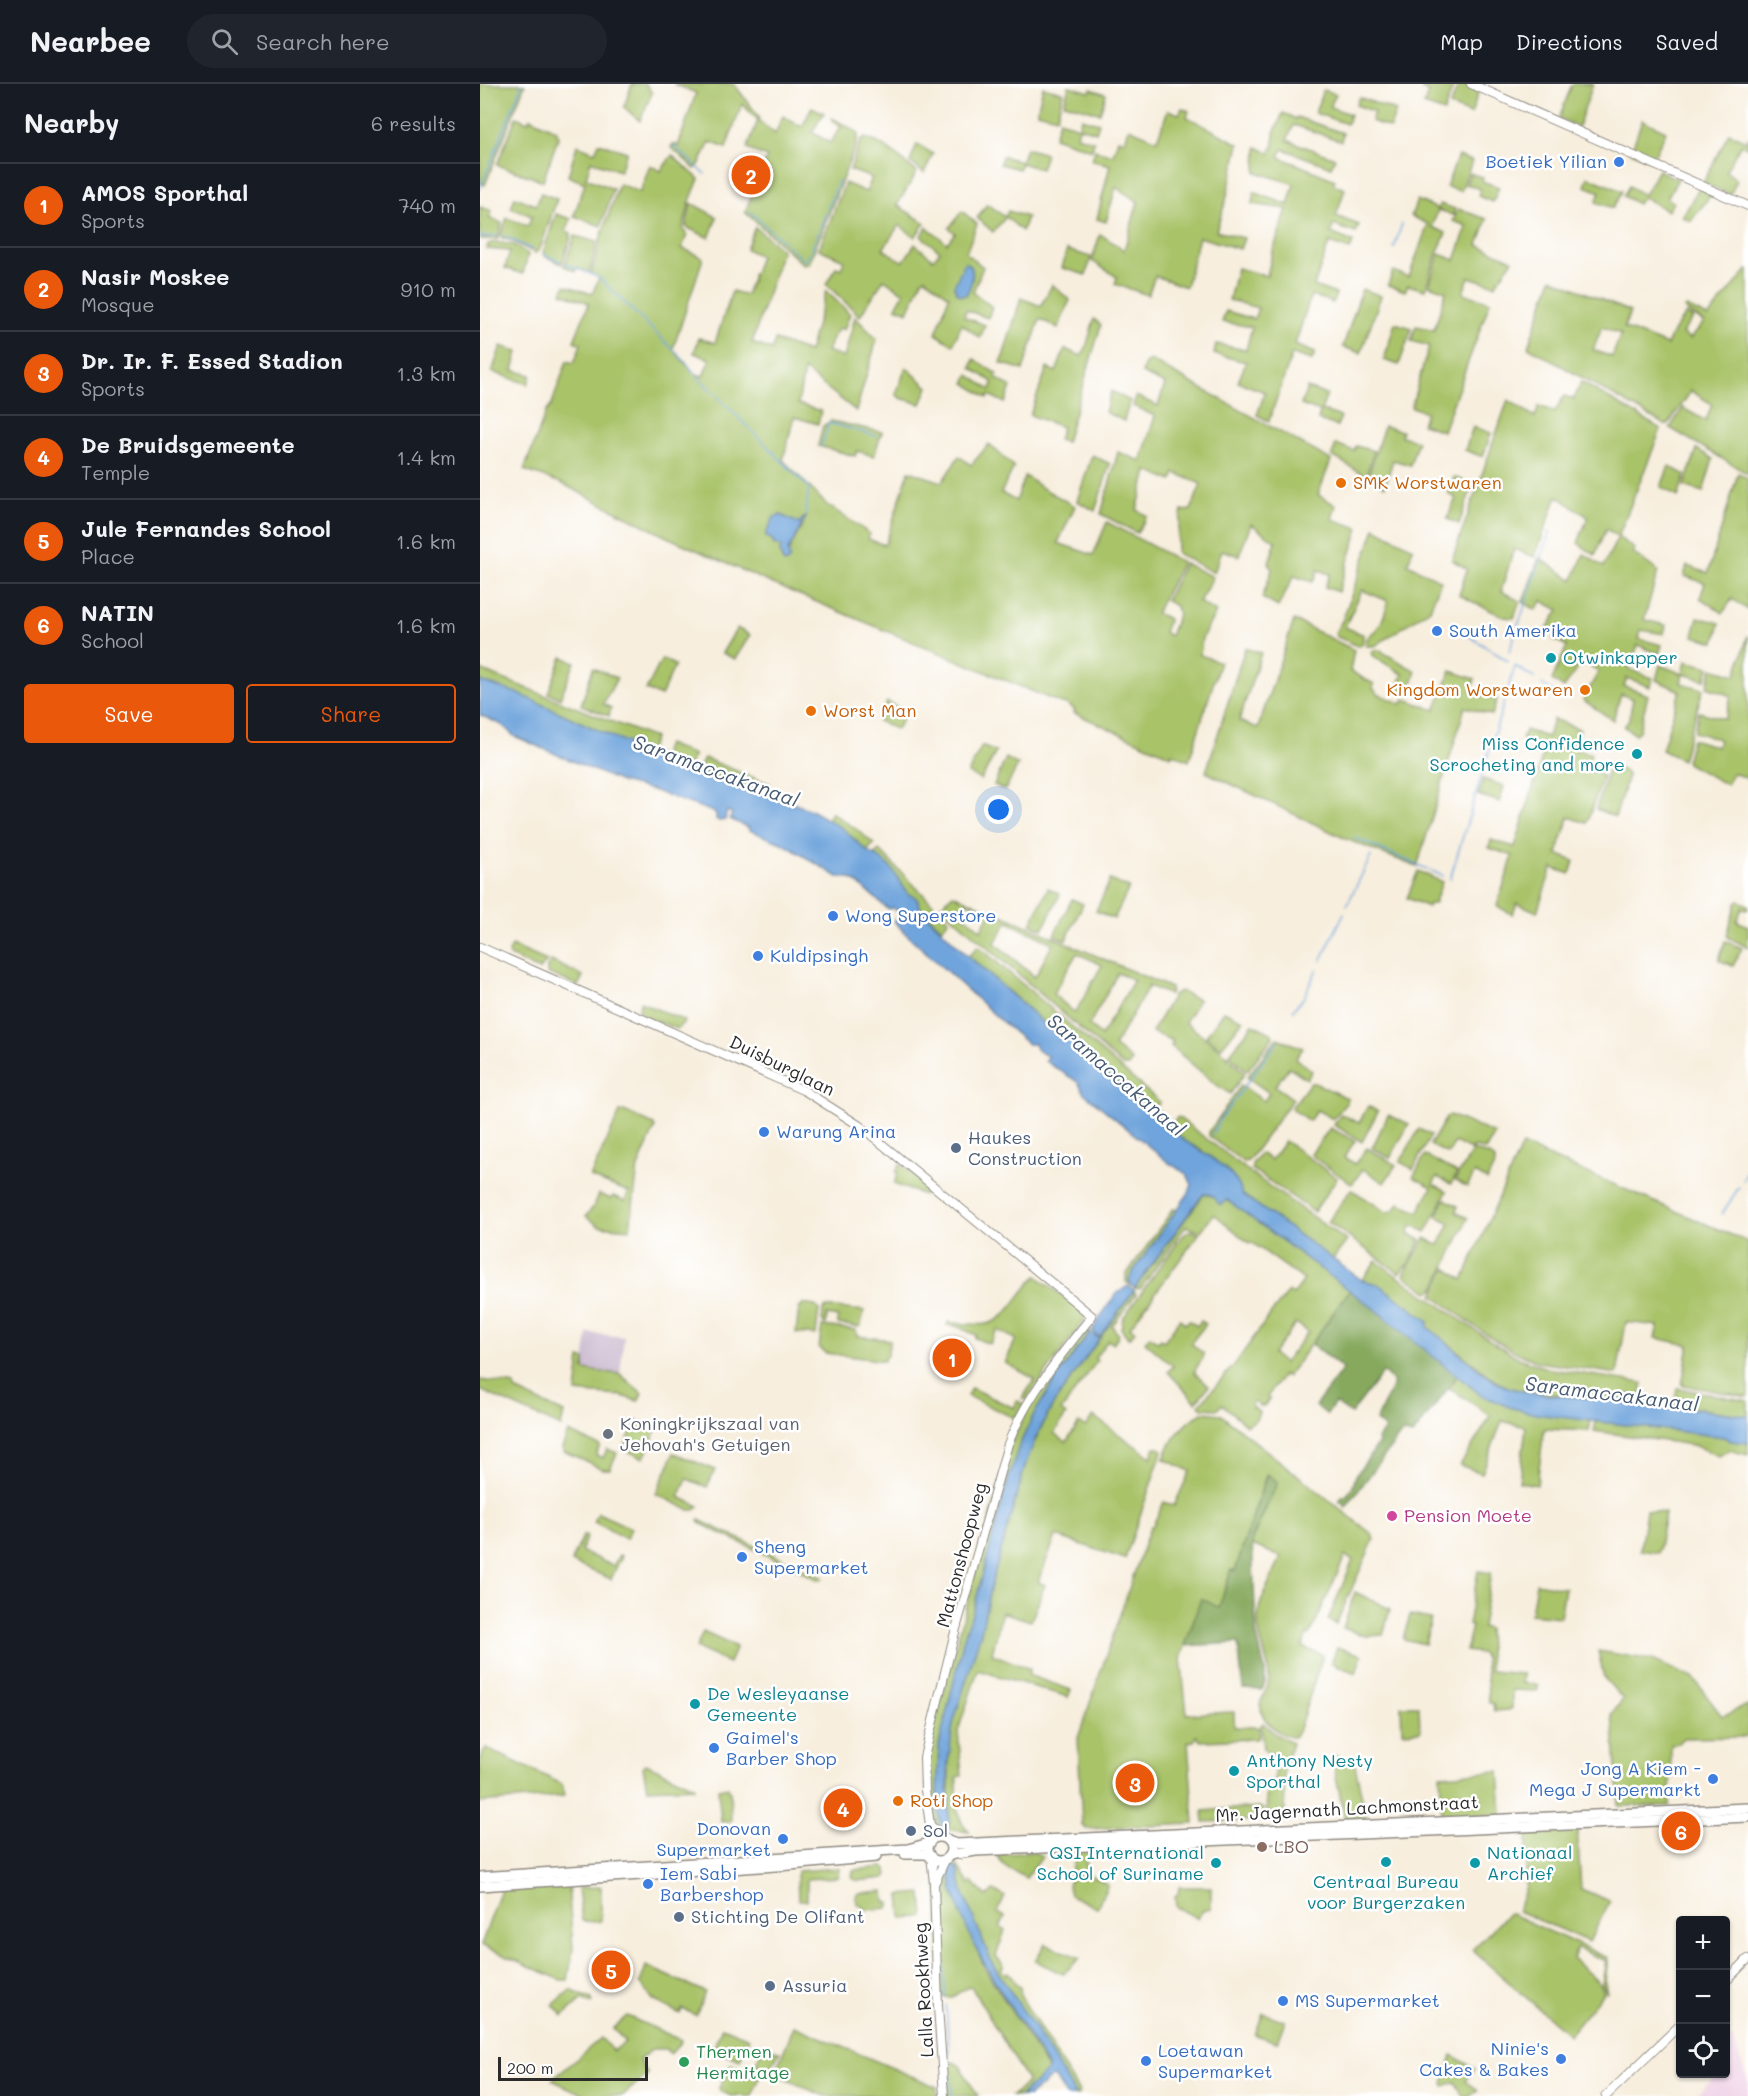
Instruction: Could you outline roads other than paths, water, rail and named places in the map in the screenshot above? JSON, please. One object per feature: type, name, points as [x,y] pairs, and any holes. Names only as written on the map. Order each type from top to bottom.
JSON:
[{"type":"main road","name":"Mr. Jagernath Lachmonstraat","points":[[946,1840],[956,1844],[1217,1836],[1748,1808]]},
{"type":"main road","name":"Mr. Jagernath Lachmonstraat","points":[[1284,1833],[1748,1817]]},
{"type":"main road","name":"Mr. Jagernath Lachmonstraat","points":[[948,1857],[972,1851],[1217,1836]]},
{"type":"main road","points":[[480,1877],[660,1869],[849,1856],[909,1854],[930,1855],[938,1860],[948,1857],[951,1848],[946,1840],[937,1837],[930,1842],[908,1849],[849,1856]]},
{"type":"main road","points":[[930,1842],[930,1855]]},
{"type":"main road","points":[[480,1886],[660,1869]]},
{"type":"street","points":[[1471,84],[1748,206]]},
{"type":"street","name":"Duisburglaan","points":[[480,947],[806,1091],[860,1126],[1092,1316]]},
{"type":"street","name":"Mattonshoopweg","points":[[930,1842],[924,1757],[954,1636],[1008,1444],[1016,1422],[1034,1393],[1092,1316]]},
{"type":"street","points":[[930,1825],[946,1840]]},
{"type":"street","name":"Lalla Rookhweg","points":[[930,1855],[934,1883],[944,2096]]},
{"type":"street","name":"Lalla Rookhweg","points":[[934,1883],[948,1857]]},
{"type":"street","points":[[1730,1976],[1748,1959]]},
{"type":"street","points":[[1606,2096],[1676,2029]]},
{"type":"water","points":[[965,262],[971,266],[971,285],[966,295],[960,295],[954,286]]},
{"type":"water","points":[[780,515],[800,524],[806,517],[788,551],[790,558],[786,563],[783,562],[780,553],[781,546],[773,544],[773,540],[765,536],[774,517]]},
{"type":"water","points":[[480,681],[517,693],[613,737],[669,759],[674,765],[776,795],[811,810],[842,828],[868,852],[880,858],[892,869],[908,894],[916,897],[921,909],[966,954],[1047,1026],[1083,1047],[1104,1072],[1136,1098],[1135,1101],[1185,1141],[1221,1165],[1235,1179],[1242,1194],[1362,1280],[1378,1284],[1428,1321],[1428,1327],[1496,1382],[1522,1391],[1624,1400],[1628,1395],[1656,1399],[1660,1404],[1748,1416],[1748,1443],[1731,1441],[1724,1437],[1535,1414],[1509,1407],[1481,1395],[1372,1307],[1227,1200],[1221,1205],[1208,1194],[1200,1198],[1135,1288],[1129,1280],[1132,1273],[1188,1194],[1192,1185],[1187,1174],[1169,1163],[1084,1093],[1078,1082],[1045,1061],[1048,1057],[1036,1049],[1034,1044],[1028,1044],[1000,1020],[906,934],[894,921],[900,915],[894,908],[888,909],[855,881],[838,877],[784,844],[749,830],[730,819],[732,813],[727,811],[725,820],[719,821],[716,819],[716,813],[652,790],[621,782],[514,736],[502,725],[480,715]]},
{"type":"water","points":[[1128,1286],[1134,1290],[1133,1292],[1099,1338],[1092,1330],[1115,1295]]},
{"type":"water","points":[[1090,1332],[1099,1339],[1054,1403],[1037,1435],[1025,1466],[990,1589],[981,1632],[953,1724],[948,1765],[949,1823],[946,1830],[942,1827],[939,1817],[937,1798],[939,1745],[964,1638],[1006,1487],[1019,1446],[1033,1416],[1055,1380]]},
{"type":"water","points":[[953,1865],[958,1870],[964,1895],[993,1965],[1037,2031],[1075,2094],[1074,2096],[1066,2096],[1055,2078],[1052,2077],[1029,2096],[1020,2096],[1048,2071],[1048,2068],[976,1948],[955,1896],[949,1868]]},
{"type":"waterway","points":[[480,189],[522,84]]},
{"type":"waterway","points":[[673,145],[705,174]]},
{"type":"waterway","points":[[749,211],[805,261],[839,180]]},
{"type":"waterway","points":[[1394,248],[1402,224]]},
{"type":"waterway","points":[[480,237],[498,236]]},
{"type":"waterway","points":[[504,236],[533,250]]},
{"type":"waterway","points":[[543,254],[561,262]]},
{"type":"waterway","points":[[566,264],[598,277],[686,362],[695,374],[809,488],[805,516]]},
{"type":"waterway","points":[[821,447],[829,423],[877,436]]},
{"type":"waterway","points":[[1509,652],[1550,532]]},
{"type":"waterway","points":[[1466,634],[1508,661]]},
{"type":"waterway","points":[[1450,879],[1515,666],[1534,678]]},
{"type":"waterway","points":[[1542,684],[1559,696]]},
{"type":"waterway","points":[[1353,837],[1443,876]]},
{"type":"waterway","points":[[1347,905],[1371,856]]},
{"type":"waterway","points":[[1321,961],[1344,913]]},
{"type":"waterway","points":[[1293,1010],[1304,997],[1317,969]]},
{"type":"waterway","points":[[1212,1135],[1221,1118],[1278,1041]]},
{"type":"waterway","points":[[1743,1180],[1748,1170]]},
{"type":"waterway","points":[[1722,1214],[1739,1187]]},
{"type":"waterway","points":[[945,1997],[941,1889],[954,1891]]},
{"type":"waterway","points":[[946,2005],[949,2055]]},
{"type":"waterway","points":[[950,2068],[952,2096]]},
{"type":"place","name":"Boetiek Yilian","points":[[1619,162]]},
{"type":"place","name":"Nasir Moskee","points":[[751,175]]},
{"type":"place","name":"SMK Worstwaren","points":[[1341,483]]},
{"type":"place","name":"South Amerika","points":[[1437,631]]},
{"type":"place","name":"Otwinkapper","points":[[1551,658]]},
{"type":"place","name":"Kingdom Worstwaren","points":[[1585,690]]},
{"type":"place","name":"Worst Man","points":[[811,711]]},
{"type":"place","name":"Miss Confidence Scrocheting and more","points":[[1637,754]]},
{"type":"place","name":"Wong Superstore","points":[[833,916]]},
{"type":"place","name":"Kuldipsingh","points":[[758,956]]},
{"type":"place","name":"Warung Arina","points":[[764,1132]]},
{"type":"place","name":"Haukes Construction","points":[[956,1148]]},
{"type":"place","name":"AMOS Sporthal","points":[[952,1358]]},
{"type":"place","name":"Koningkrijkszaal van Jehovah's Getuigen","points":[[608,1434]]},
{"type":"place","name":"Pension Moete","points":[[1392,1516]]},
{"type":"place","name":"Sheng Supermarket","points":[[742,1557]]},
{"type":"place","name":"De Wesleyaanse Gemeente","points":[[695,1704]]},
{"type":"place","name":"Gaimel's Barber Shop","points":[[714,1748]]},
{"type":"place","name":"Anthony Nesty Sporthal","points":[[1234,1771]]},
{"type":"place","name":"Jong A Kiem - Mega J Supermarkt","points":[[1713,1779]]},
{"type":"place","name":"Dr. Ir. F. Essed Stadion","points":[[1135,1783]]},
{"type":"place","name":"Roti Shop","points":[[898,1801]]},
{"type":"place","name":"De Bruidsgemeente","points":[[843,1808]]},
{"type":"place","name":"Sol","points":[[911,1831]]},
{"type":"place","name":"NATIN","points":[[1681,1831]]},
{"type":"place","name":"Donovan Supermarket","points":[[783,1839]]},
{"type":"place","name":"LBO","points":[[1262,1847]]},
{"type":"place","name":"Centraal Bureau voor Burgerzaken","points":[[1386,1862]]},
{"type":"place","name":"QSI International School of Suriname","points":[[1216,1863]]},
{"type":"place","name":"Nationaal Archief","points":[[1475,1863]]},
{"type":"place","name":"Iem Sabi Barbershop","points":[[648,1884]]},
{"type":"place","name":"Stichting De Olifant","points":[[679,1917]]},
{"type":"place","name":"Jule Fernandes School","points":[[611,1970]]},
{"type":"place","name":"Assuria","points":[[770,1986]]},
{"type":"place","name":"MS Supermarket","points":[[1283,2001]]},
{"type":"place","name":"Ninie's Cakes & Bakes","points":[[1561,2059]]},
{"type":"place","name":"Loetawan Supermarket","points":[[1146,2061]]},
{"type":"place","name":"Thermen Hermitage","points":[[684,2062]]},
{"type":"water label","name":"Saramaccakanaal","points":[[716,771]]},
{"type":"water label","name":"Saramaccakanaal","points":[[1116,1075]]},
{"type":"water label","name":"Saramaccakanaal","points":[[1612,1394]]}]
